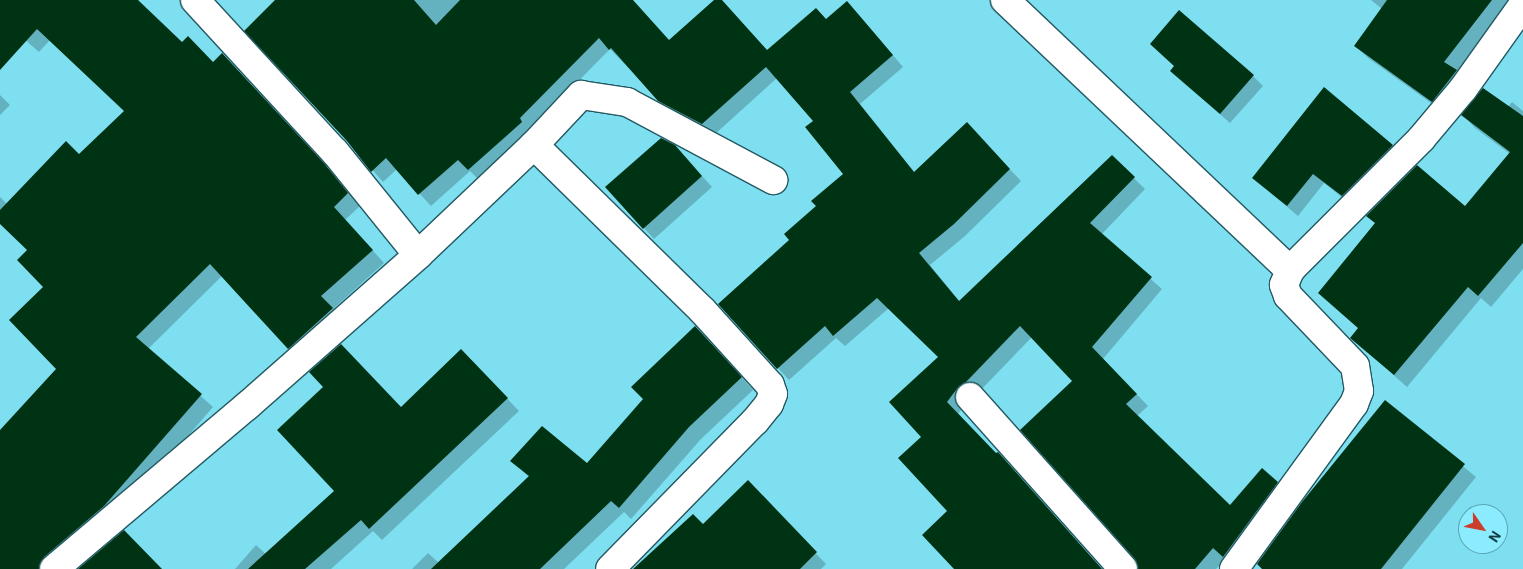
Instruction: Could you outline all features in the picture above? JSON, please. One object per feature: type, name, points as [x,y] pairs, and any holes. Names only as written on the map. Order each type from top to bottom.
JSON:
[{"type":"street","points":[[195,0],[335,152],[418,255]]},
{"type":"street","points":[[1006,0],[1290,270]]},
{"type":"street","points":[[1234,569],[1354,404],[1359,391],[1356,366],[1288,296],[1284,285],[1290,270],[1421,139],[1463,89],[1523,4]]},
{"type":"street","points":[[54,569],[246,406],[418,255],[534,145],[581,95],[627,102],[773,180]]},
{"type":"street","points":[[534,145],[702,310],[770,385],[773,394],[769,404],[754,421],[610,569]]},
{"type":"street","points":[[970,397],[1123,569]]},
{"type":"building","points":[[0,0],[138,0],[182,42],[188,36],[213,62],[222,53],[323,162],[348,193],[334,207],[373,250],[321,296],[333,308],[288,349],[210,264],[136,337],[202,394],[104,506],[44,557],[39,569],[0,569],[0,430],[56,369],[9,320],[43,287],[17,260],[27,250],[0,224],[0,210],[66,141],[79,154],[124,111],[37,29],[0,70]]},
{"type":"building","points":[[275,0],[414,0],[436,25],[460,0],[633,0],[669,40],[714,0],[722,0],[767,50],[816,8],[826,19],[847,1],[893,55],[850,92],[914,172],[967,122],[1010,169],[954,224],[919,253],[959,301],[1112,155],[1135,177],[1090,223],[1152,277],[1092,347],[1137,394],[1126,404],[1230,505],[1262,468],[1278,482],[1223,557],[1213,548],[1195,569],[1138,569],[1135,559],[1020,430],[1072,381],[1020,326],[966,382],[959,386],[947,402],[996,453],[998,452],[1102,569],[954,569],[922,535],[947,511],[898,458],[921,437],[889,402],[938,357],[877,298],[833,336],[825,326],[777,369],[718,304],[789,240],[784,234],[816,206],[811,201],[843,174],[805,127],[813,121],[766,67],[702,124],[658,101],[611,48],[609,50],[599,38],[520,118],[522,122],[468,170],[458,160],[418,195],[386,158],[371,172],[347,141],[244,31]]},
{"type":"building","points":[[1387,0],[1492,0],[1444,62],[1457,70],[1432,102],[1354,46]]},
{"type":"building","points":[[1179,10],[1254,75],[1220,114],[1170,71],[1174,66],[1150,44]]},
{"type":"building","points":[[1324,87],[1393,145],[1342,196],[1313,174],[1287,206],[1252,178]]},
{"type":"building","points":[[1483,88],[1523,116],[1523,243],[1478,296],[1468,287],[1394,375],[1350,338],[1358,328],[1318,293],[1375,223],[1366,216],[1417,165],[1465,206],[1510,152],[1461,115]]},
{"type":"building","points":[[661,138],[675,145],[702,176],[643,229],[605,187]]},
{"type":"building","points":[[695,326],[742,377],[689,427],[619,508],[611,501],[540,569],[431,569],[529,476],[510,461],[542,426],[587,463],[643,399],[631,387]]},
{"type":"building","points":[[341,344],[401,407],[461,349],[508,398],[369,529],[361,520],[305,569],[248,569],[334,491],[277,430],[323,387],[309,372]]},
{"type":"building","points":[[1385,400],[1465,464],[1381,569],[1262,569],[1257,564],[1302,502]]},
{"type":"building","points":[[748,480],[817,552],[800,569],[633,569],[693,514],[703,524]]},
{"type":"building","points":[[124,530],[162,569],[78,569]]}]
